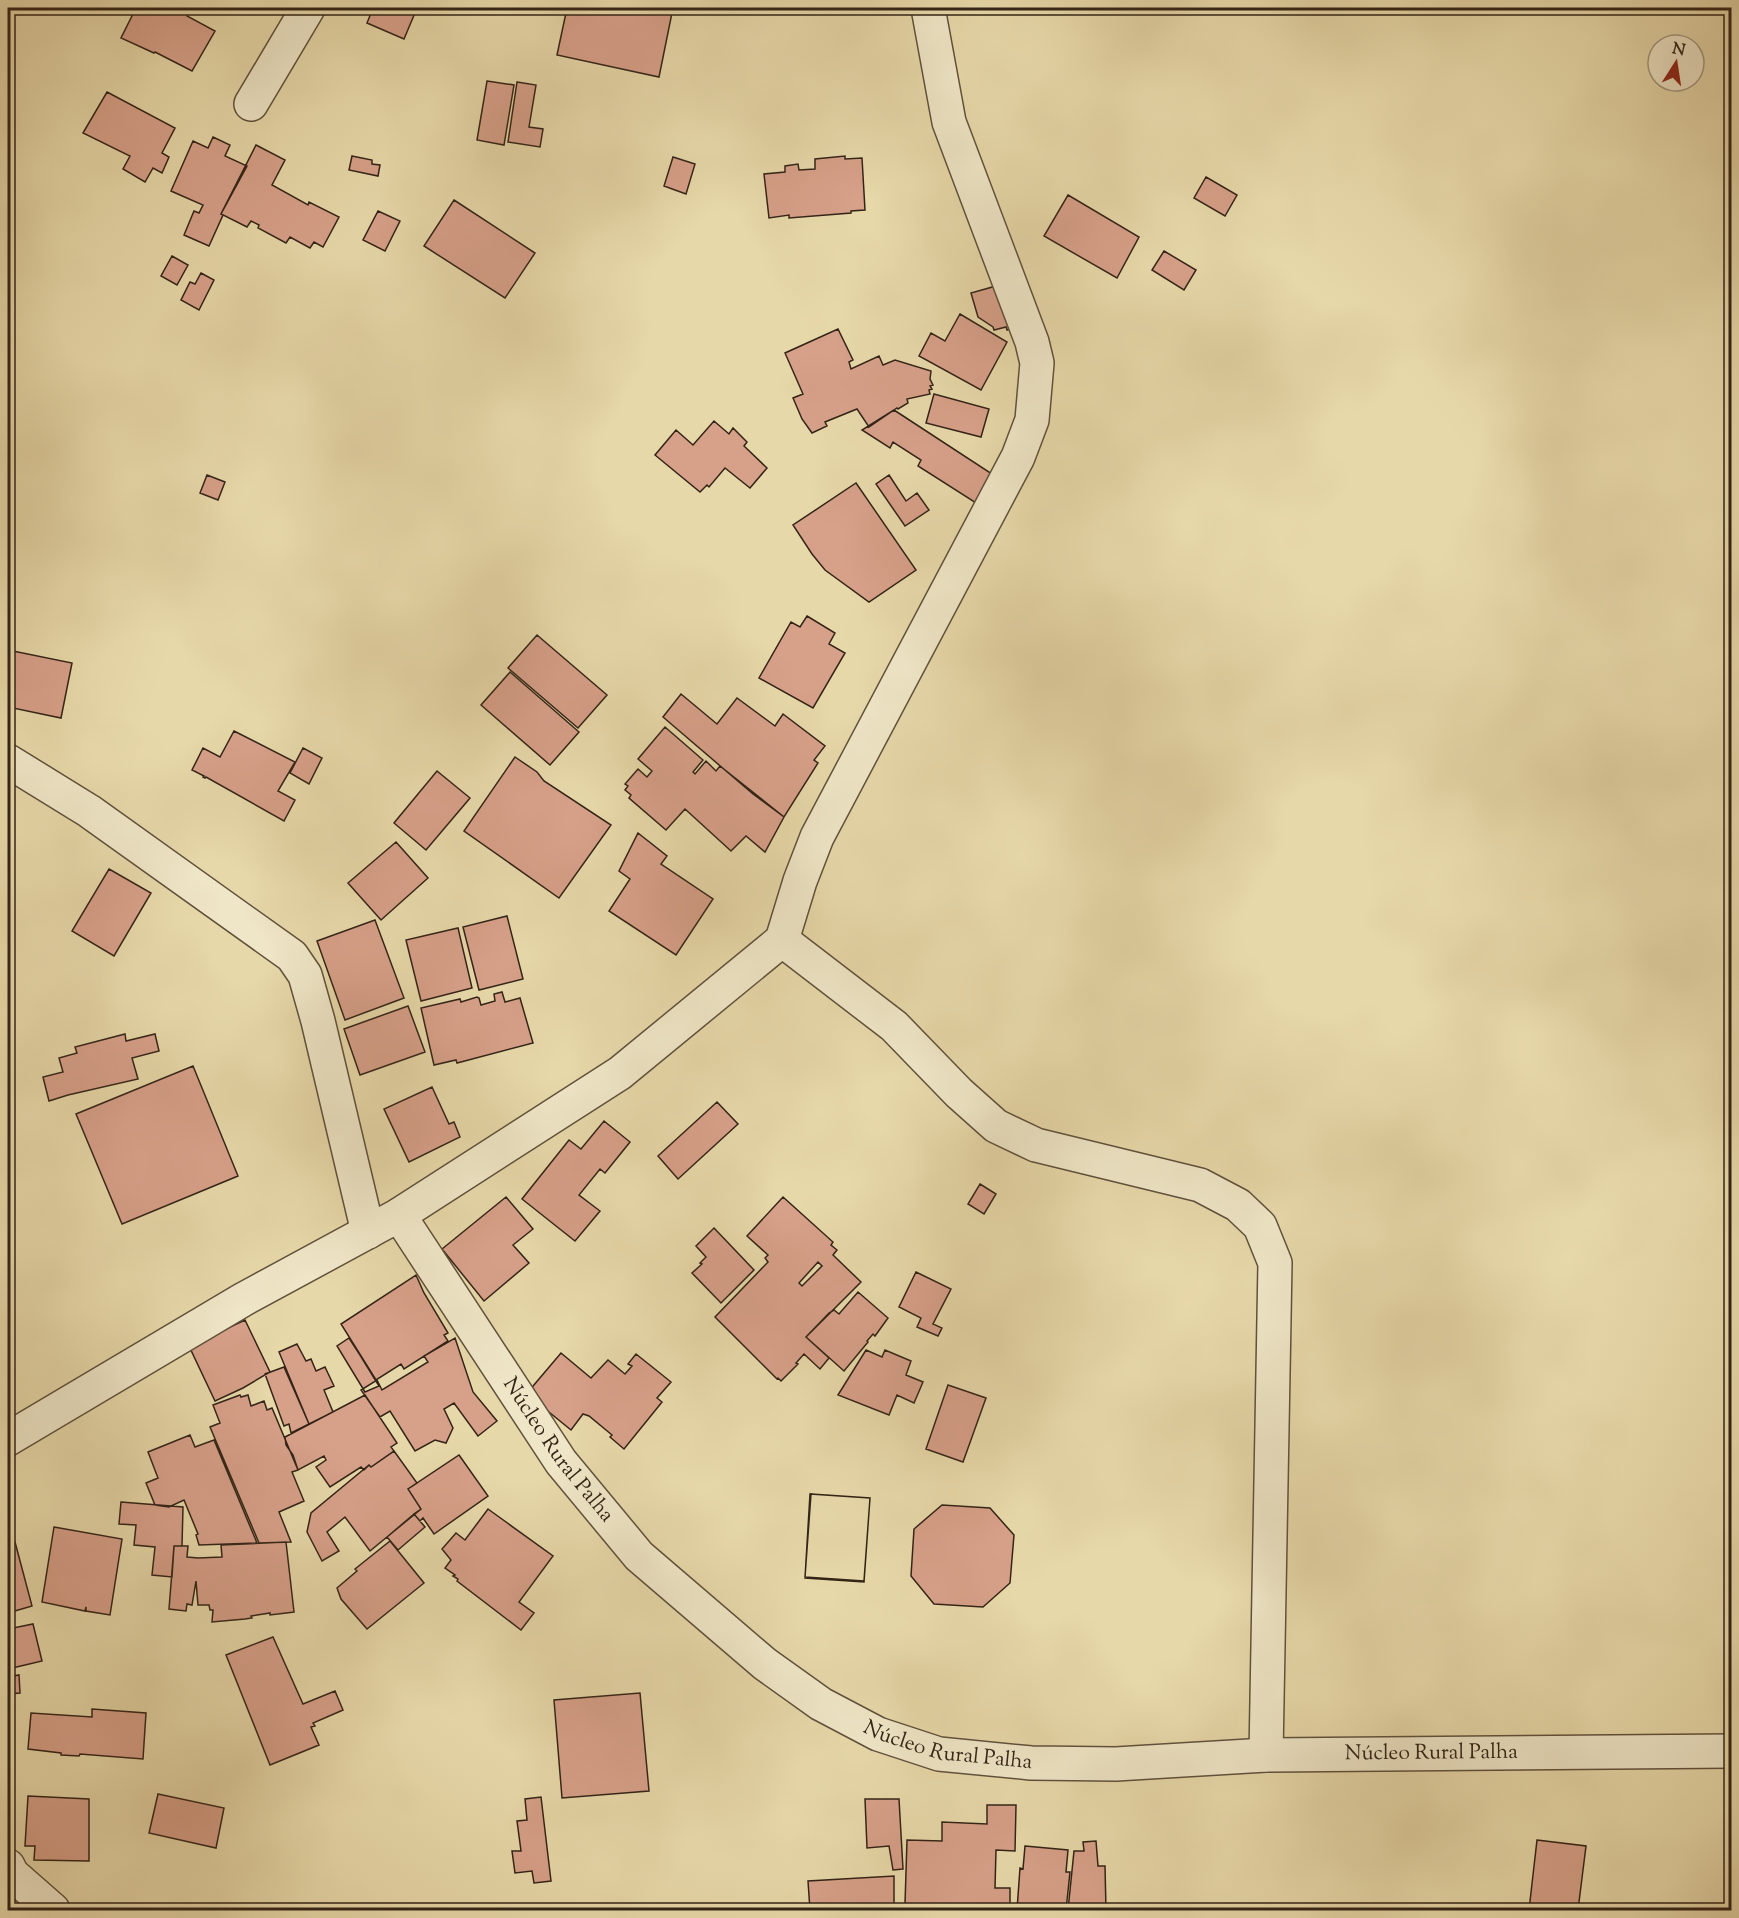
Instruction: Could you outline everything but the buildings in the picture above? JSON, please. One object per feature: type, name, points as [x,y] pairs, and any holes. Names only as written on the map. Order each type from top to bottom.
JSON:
[{"type":"street","points":[[251,104],[308,8]]},
{"type":"street","points":[[8,1439],[244,1299],[399,1215],[620,1073],[782,940],[800,881],[817,837],[1018,457],[1032,420],[1037,363],[1032,342],[949,122],[928,8]]},
{"type":"street","points":[[8,761],[89,811],[292,956],[305,975],[318,1021],[368,1232]]},
{"type":"street","points":[[782,940],[894,1026],[996,1126],[1036,1145],[1200,1185],[1238,1205],[1260,1226],[1275,1263],[1266,1755]]},
{"type":"street","name":"Núcleo Rural Palha","points":[[399,1215],[561,1462],[639,1556],[765,1664],[821,1704],[878,1734],[939,1754],[1031,1763],[1116,1764],[1266,1755],[1731,1751]]},
{"type":"street","points":[[8,1866],[12,1874],[53,1911]]}]
